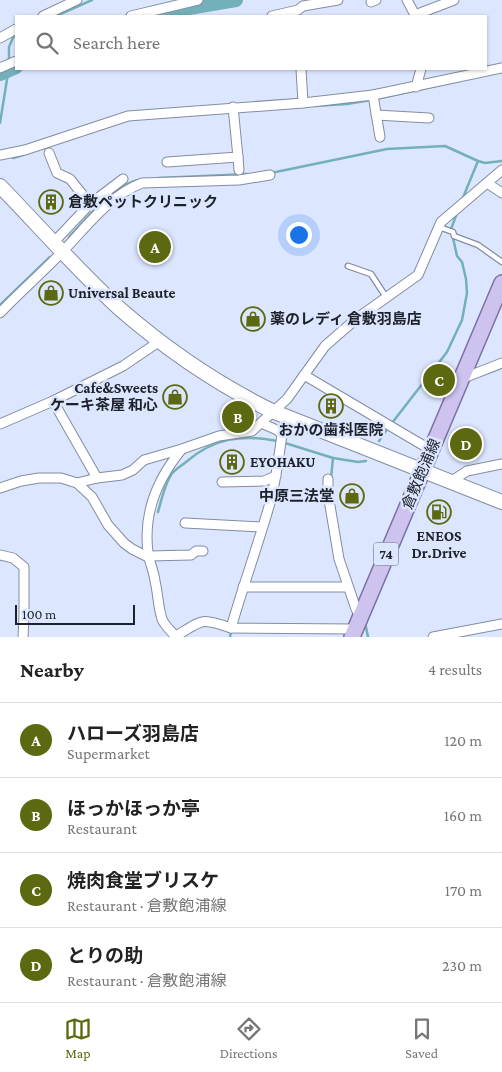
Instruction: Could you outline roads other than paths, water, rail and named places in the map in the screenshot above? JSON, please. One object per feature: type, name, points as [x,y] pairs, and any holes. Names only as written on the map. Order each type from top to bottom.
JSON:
[{"type":"main road","name":"倉敷飽浦線","points":[[355,627],[502,283]]},
{"type":"street","points":[[44,15],[77,0]]},
{"type":"street","points":[[135,15],[198,0]]},
{"type":"street","points":[[281,15],[298,13],[302,6],[338,0]]},
{"type":"street","points":[[407,0],[414,15]]},
{"type":"street","points":[[416,15],[454,0]]},
{"type":"street","points":[[0,38],[15,30]]},
{"type":"street","points":[[2,68],[14,61]]},
{"type":"street","points":[[0,155],[14,153],[128,116],[233,110],[374,98],[502,68]]},
{"type":"street","points":[[301,70],[303,104]]},
{"type":"street","points":[[416,87],[420,70]]},
{"type":"street","points":[[374,98],[380,137]]},
{"type":"street","points":[[233,110],[239,170]]},
{"type":"street","points":[[376,115],[429,118]]},
{"type":"street","points":[[49,153],[56,173],[70,179],[90,204]]},
{"type":"street","points":[[167,162],[238,157]]},
{"type":"street","points":[[77,483],[122,475],[133,470],[144,460],[219,436],[252,431],[287,399],[325,346],[356,319],[418,275],[441,222],[502,170]]},
{"type":"street","points":[[58,246],[130,188],[142,183],[239,180],[270,175]]},
{"type":"street","points":[[0,313],[58,246],[90,204],[123,179]]},
{"type":"street","points":[[487,183],[502,193]]},
{"type":"street","points":[[0,186],[120,308],[202,372],[238,394],[272,411],[502,502]]},
{"type":"street","points":[[0,424],[53,401],[123,366],[160,341]]},
{"type":"street","points":[[461,379],[502,363]]},
{"type":"street","points":[[304,375],[389,427],[431,450]]},
{"type":"street","points":[[53,401],[97,478]]},
{"type":"street","points":[[231,628],[276,476],[282,434],[261,423]]},
{"type":"street","points":[[182,449],[166,469],[158,486],[150,510],[146,534],[162,621],[176,637],[203,621],[231,628],[355,627],[356,610],[339,559],[328,494],[328,479]]},
{"type":"street","points":[[152,458],[166,469]]},
{"type":"street","points":[[450,482],[467,471],[502,464]]},
{"type":"street","points":[[222,482],[264,481],[276,476]]},
{"type":"street","points":[[0,488],[21,481],[39,478],[60,478],[77,483],[92,497],[108,525],[132,549],[149,557],[191,555],[196,551],[203,551]]},
{"type":"street","points":[[184,523],[262,527]]},
{"type":"street","points":[[0,555],[13,558],[24,567],[23,637]]},
{"type":"street","points":[[243,586],[348,587]]},
{"type":"street","points":[[433,637],[502,624]]},
{"type":"lane","points":[[438,226],[451,232],[454,236],[478,245],[502,262]]},
{"type":"lane","points":[[348,266],[371,274],[386,298]]},
{"type":"waterway","points":[[58,15],[92,0]]},
{"type":"waterway","points":[[165,12],[236,0]]},
{"type":"waterway","points":[[9,61],[9,47],[15,33]]},
{"type":"waterway","points":[[0,123],[9,67]]},
{"type":"waterway","points":[[0,74],[15,67]]},
{"type":"waterway","points":[[376,99],[459,81]]},
{"type":"waterway","points":[[314,106],[371,100]]},
{"type":"waterway","points":[[271,173],[387,149],[445,146],[485,163],[502,161]]},
{"type":"waterway","points":[[13,158],[23,155]]},
{"type":"waterway","points":[[462,200],[478,161]]},
{"type":"waterway","points":[[159,178],[248,174]]},
{"type":"waterway","points":[[69,237],[113,193],[134,181],[144,179]]},
{"type":"waterway","points":[[392,423],[447,352],[462,320],[467,293],[466,279],[462,262],[457,256],[451,229],[457,213]]},
{"type":"waterway","points":[[0,305],[50,257]]},
{"type":"waterway","points":[[379,441],[388,428]]},
{"type":"waterway","points":[[158,512],[165,488],[172,473],[196,454],[218,443],[240,438],[277,441]]},
{"type":"waterway","points":[[285,443],[333,458],[331,478]]},
{"type":"waterway","points":[[333,458],[358,462],[366,461]]},
{"type":"waterway","points":[[365,622],[368,637]]},
{"type":"waterway","points":[[230,637],[231,632]]},
{"type":"place","name":"倉敷ペットクリニック","points":[[51,202]]},
{"type":"place","name":"ハローズ羽島店","points":[[155,247]]},
{"type":"place","name":"Universal Beaute","points":[[51,293]]},
{"type":"place","name":"薬のレディ 倉敷羽島店","points":[[253,319]]},
{"type":"place","name":"焼肉食堂ブリスケ","points":[[439,380]]},
{"type":"place","name":"Cafe&Sweets ケーキ茶屋 和心","points":[[175,397]]},
{"type":"place","name":"おかの歯科医院","points":[[331,406]]},
{"type":"place","name":"ほっかほっか亭","points":[[238,417]]},
{"type":"place","name":"とりの助","points":[[466,444]]},
{"type":"place","name":"EYOHAKU","points":[[232,462]]},
{"type":"place","name":"中原三法堂","points":[[352,496]]},
{"type":"place","name":"ENEOS Dr.Drive","points":[[439,512]]}]
